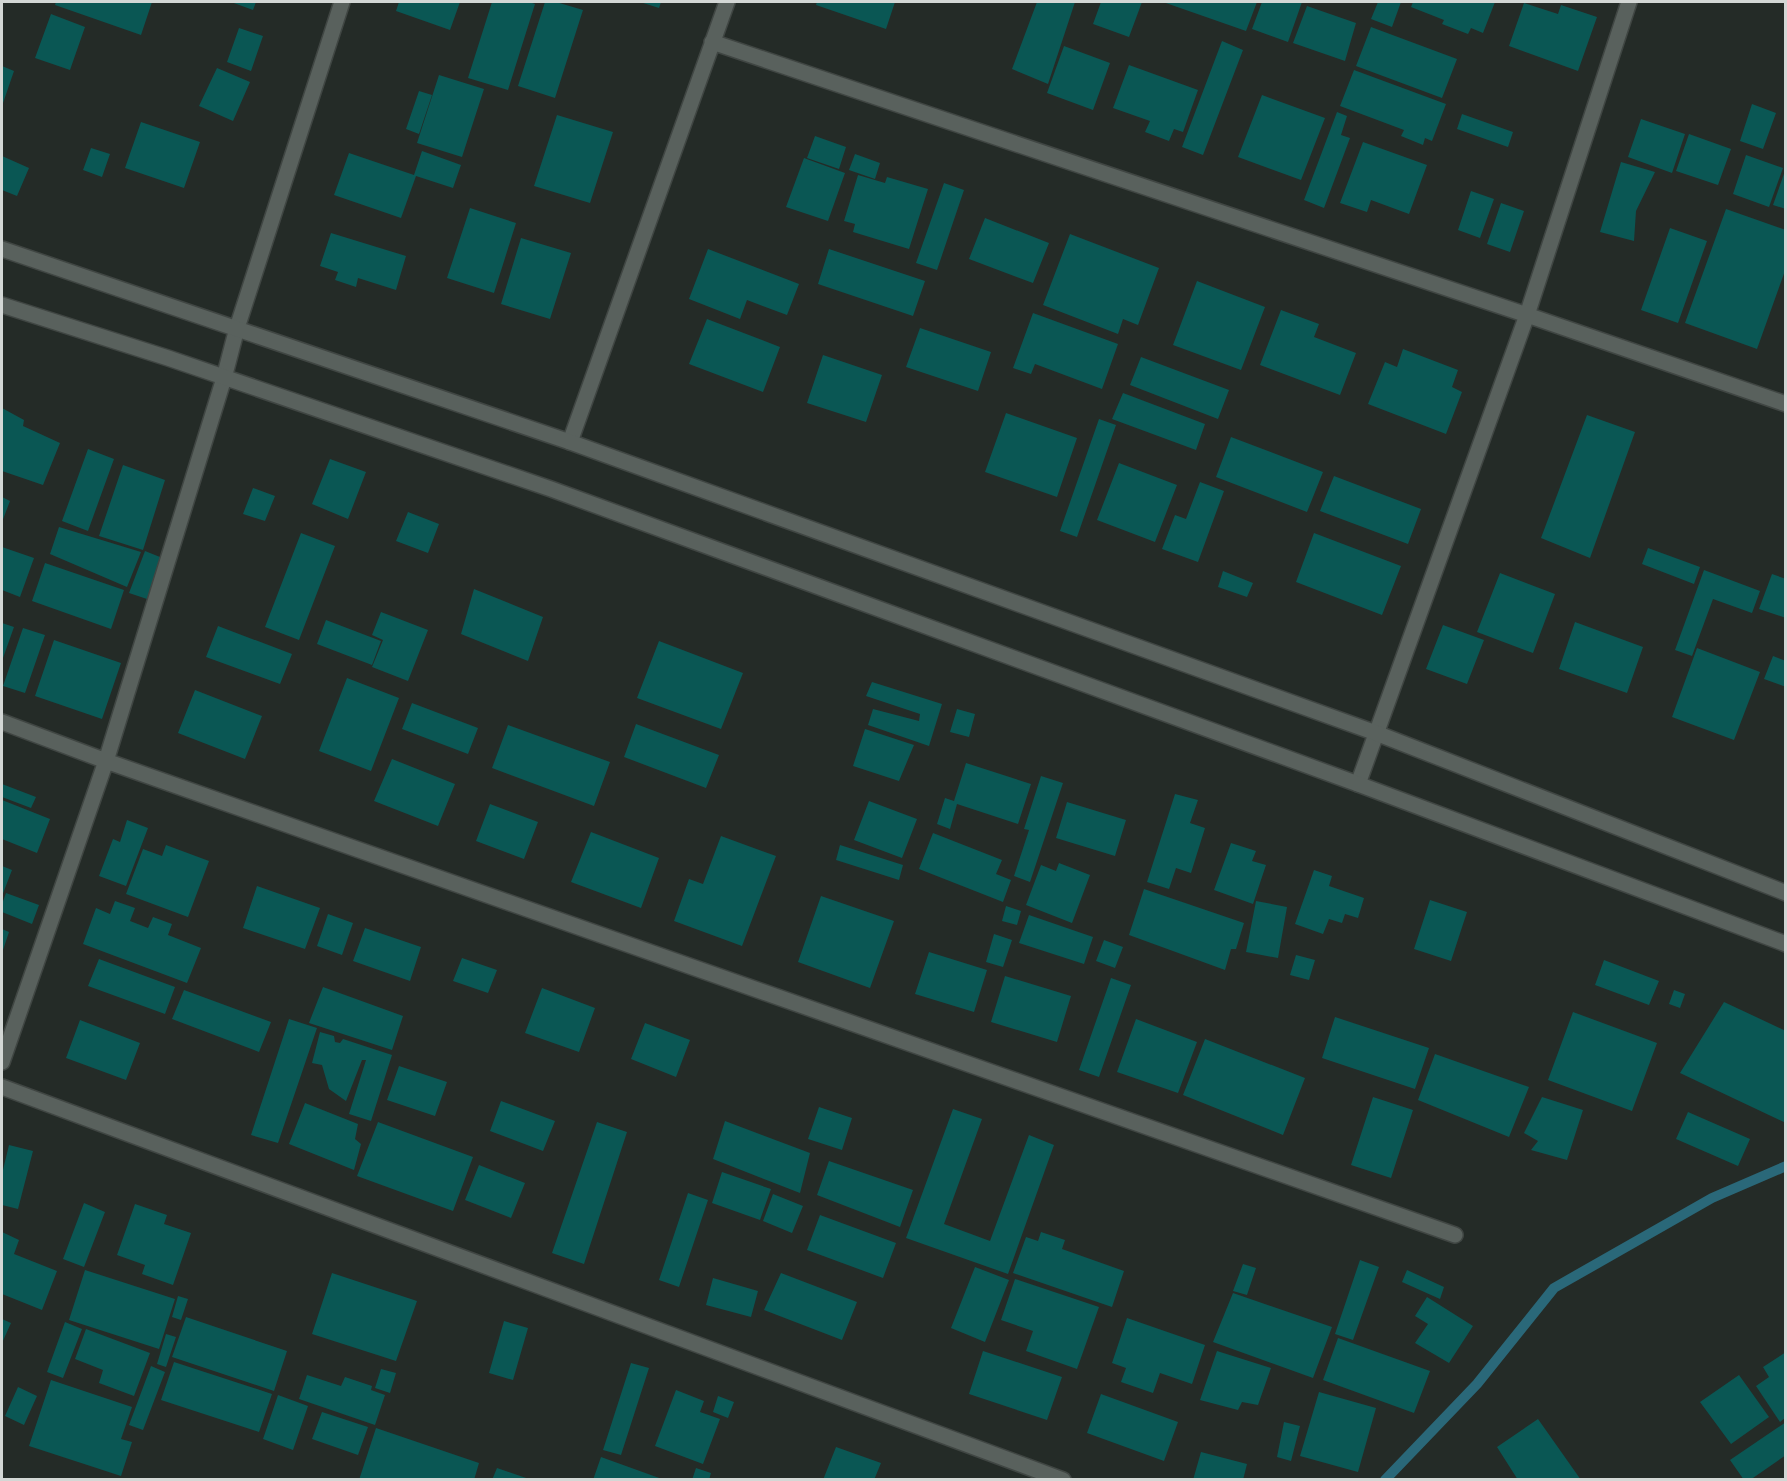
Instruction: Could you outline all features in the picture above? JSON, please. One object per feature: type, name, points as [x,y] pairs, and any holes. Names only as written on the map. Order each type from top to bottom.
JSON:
[{"type":"street","points":[[2,1062],[106,761],[225,378],[237,328],[342,2]]},
{"type":"street","points":[[570,442],[727,2]]},
{"type":"street","points":[[1358,784],[1527,315],[1629,2]]},
{"type":"street","points":[[712,42],[1527,315],[1785,404]]},
{"type":"street","points":[[2,249],[570,442],[1376,733],[1785,893]]},
{"type":"street","points":[[2,305],[551,489],[1358,784],[1785,944]]},
{"type":"street","points":[[2,722],[106,761],[1455,1235]]},
{"type":"street","points":[[2,1087],[1063,1479]]},
{"type":"building","points":[[56,2],[152,2],[141,35],[55,5]]},
{"type":"building","points":[[231,2],[256,2],[253,10]]},
{"type":"building","points":[[399,2],[460,2],[450,30],[396,11]]},
{"type":"building","points":[[492,2],[535,4],[508,90],[468,78]]},
{"type":"building","points":[[545,2],[556,2],[583,10],[555,98],[518,86]]},
{"type":"building","points":[[640,2],[661,2],[659,8]]},
{"type":"building","points":[[817,2],[895,2],[886,29],[816,5]]},
{"type":"building","points":[[1037,2],[1075,2],[1048,84],[1012,69]]},
{"type":"building","points":[[1101,2],[1142,2],[1129,37],[1093,24]]},
{"type":"building","points":[[1163,2],[1257,2],[1246,31]]},
{"type":"building","points":[[1262,2],[1302,2],[1288,42],[1252,29]]},
{"type":"building","points":[[1378,2],[1401,2],[1392,27],[1371,19]]},
{"type":"building","points":[[1413,2],[1495,2],[1483,33],[1471,28],[1468,34],[1442,24],[1444,20],[1411,7]]},
{"type":"building","points":[[1524,3],[1558,14],[1561,5],[1597,17],[1578,71],[1509,46]]},
{"type":"building","points":[[1307,6],[1356,23],[1345,61],[1293,43]]},
{"type":"building","points":[[51,14],[85,27],[70,70],[35,58]]},
{"type":"building","points":[[1371,27],[1457,59],[1442,98],[1356,66]]},
{"type":"building","points":[[239,28],[263,36],[251,71],[227,62]]},
{"type":"building","points":[[1222,41],[1243,50],[1203,155],[1182,147]]},
{"type":"building","points":[[1064,46],[1110,63],[1093,110],[1047,93]]},
{"type":"building","points":[[1129,65],[1198,90],[1183,132],[1174,129],[1169,141],[1145,132],[1150,121],[1113,108]]},
{"type":"building","points":[[2,66],[14,71],[2,106]]},
{"type":"building","points":[[217,68],[250,82],[233,121],[199,106]]},
{"type":"building","points":[[1354,70],[1446,104],[1432,141],[1425,138],[1423,145],[1401,136],[1404,130],[1340,106]]},
{"type":"building","points":[[439,75],[484,89],[462,157],[417,143]]},
{"type":"building","points":[[419,91],[432,95],[419,134],[406,129]]},
{"type":"building","points":[[1262,95],[1325,118],[1301,180],[1238,157]]},
{"type":"building","points":[[1752,104],[1776,113],[1763,149],[1740,141]]},
{"type":"building","points":[[1337,112],[1347,116],[1341,135],[1350,138],[1324,208],[1304,200]]},
{"type":"building","points":[[1462,114],[1513,132],[1508,147],[1457,129]]},
{"type":"building","points":[[557,115],[613,132],[590,203],[534,186]]},
{"type":"building","points":[[1641,119],[1685,134],[1672,173],[1628,157]]},
{"type":"building","points":[[141,122],[200,142],[184,188],[125,168]]},
{"type":"building","points":[[1689,134],[1731,149],[1718,185],[1676,171]]},
{"type":"building","points":[[815,136],[846,147],[839,169],[807,158]]},
{"type":"building","points":[[1363,142],[1427,165],[1409,214],[1371,200],[1367,212],[1340,203]]},
{"type":"building","points":[[91,148],[110,154],[102,177],[83,170]]},
{"type":"building","points":[[422,151],[461,165],[453,188],[416,176],[401,218],[334,195],[349,153],[414,175]]},
{"type":"building","points":[[855,154],[880,163],[875,179],[849,170]]},
{"type":"building","points":[[1746,155],[1783,168],[1769,207],[1733,194]]},
{"type":"building","points":[[2,156],[29,168],[17,196],[2,190]]},
{"type":"building","points":[[804,158],[845,173],[828,221],[786,207]]},
{"type":"building","points":[[1621,162],[1655,172],[1636,211],[1634,241],[1600,232]]},
{"type":"building","points":[[1786,171],[1786,209],[1773,205]]},
{"type":"building","points":[[858,175],[885,183],[887,177],[928,189],[909,249],[853,232],[855,224],[844,221]]},
{"type":"building","points":[[944,183],[964,190],[937,270],[916,263]]},
{"type":"building","points":[[1471,191],[1494,199],[1480,238],[1458,230]]},
{"type":"building","points":[[1501,203],[1524,211],[1510,252],[1487,244]]},
{"type":"building","points":[[470,208],[516,223],[494,293],[447,278]]},
{"type":"building","points":[[1726,209],[1786,230],[1786,268],[1757,349],[1685,323]]},
{"type":"building","points":[[985,218],[1049,243],[1033,283],[969,259]]},
{"type":"building","points":[[1670,228],[1707,241],[1678,323],[1641,310]]},
{"type":"building","points":[[331,233],[406,256],[396,290],[358,278],[356,287],[335,280],[338,272],[320,266]]},
{"type":"building","points":[[1070,234],[1159,268],[1138,325],[1123,319],[1118,334],[1043,305]]},
{"type":"building","points":[[521,238],[571,253],[550,319],[501,304]]},
{"type":"building","points":[[708,249],[799,284],[787,315],[747,300],[740,319],[689,299]]},
{"type":"building","points":[[829,249],[925,281],[913,316],[818,284]]},
{"type":"building","points":[[1197,281],[1265,307],[1241,370],[1173,345]]},
{"type":"building","points":[[1281,310],[1319,324],[1314,337],[1356,353],[1340,395],[1260,365]]},
{"type":"building","points":[[1033,313],[1118,344],[1102,389],[1035,364],[1031,374],[1013,368]]},
{"type":"building","points":[[707,319],[780,347],[763,392],[689,364]]},
{"type":"building","points":[[920,328],[991,352],[978,391],[906,367]]},
{"type":"building","points":[[1403,349],[1458,370],[1452,387],[1462,392],[1446,434],[1368,404],[1385,362],[1397,367]]},
{"type":"building","points":[[823,355],[882,375],[866,422],[807,403]]},
{"type":"building","points":[[1141,357],[1229,390],[1218,419],[1130,385]]},
{"type":"building","points":[[1123,393],[1205,424],[1196,450],[1112,419]]},
{"type":"building","points":[[2,408],[24,420],[23,426],[60,443],[43,485],[2,471]]},
{"type":"building","points":[[1006,413],[1077,438],[1057,497],[985,472]]},
{"type":"building","points":[[1587,415],[1635,432],[1590,558],[1541,538]]},
{"type":"building","points":[[1099,419],[1116,425],[1077,537],[1060,531]]},
{"type":"building","points":[[1231,437],[1323,472],[1307,512],[1216,477]]},
{"type":"building","points":[[88,449],[114,459],[88,531],[62,521]]},
{"type":"building","points":[[330,459],[366,472],[348,519],[312,504]]},
{"type":"building","points":[[1119,463],[1177,485],[1155,542],[1097,520]]},
{"type":"building","points":[[123,465],[165,480],[143,550],[99,536]]},
{"type":"building","points":[[1334,476],[1421,509],[1408,544],[1320,511]]},
{"type":"building","points":[[1200,482],[1224,491],[1198,562],[1162,549],[1175,515],[1186,519]]},
{"type":"building","points":[[253,488],[275,496],[265,521],[243,514]]},
{"type":"building","points":[[2,497],[10,501],[2,522]]},
{"type":"building","points":[[408,512],[439,524],[428,553],[396,541]]},
{"type":"building","points":[[59,527],[141,552],[127,587],[50,554]]},
{"type":"building","points":[[301,533],[335,546],[299,640],[265,627]]},
{"type":"building","points":[[1314,533],[1401,566],[1382,615],[1296,582]]},
{"type":"building","points":[[2,547],[34,558],[20,597],[2,590]]},
{"type":"building","points":[[1648,548],[1700,567],[1694,584],[1642,564]]},
{"type":"building","points":[[145,551],[165,559],[150,600],[129,593]]},
{"type":"building","points":[[45,563],[124,590],[111,629],[32,601]]},
{"type":"building","points":[[1704,570],[1760,591],[1752,613],[1713,599],[1692,656],[1675,650]]},
{"type":"building","points":[[1223,571],[1253,583],[1247,597],[1218,587]]},
{"type":"building","points":[[1500,573],[1555,594],[1533,653],[1477,632]]},
{"type":"building","points":[[1772,574],[1786,579],[1786,618],[1759,609]]},
{"type":"building","points":[[474,589],[543,617],[528,661],[461,634]]},
{"type":"building","points":[[381,612],[428,630],[408,681],[372,667],[383,640],[372,635]]},
{"type":"building","points":[[326,620],[381,641],[372,665],[317,644]]},
{"type":"building","points":[[1575,622],[1643,647],[1627,693],[1559,669]]},
{"type":"building","points":[[2,623],[14,627],[3,658],[2,657]]},
{"type":"building","points":[[1443,625],[1484,640],[1467,684],[1426,669]]},
{"type":"building","points":[[218,626],[292,654],[280,684],[206,657]]},
{"type":"building","points":[[23,628],[45,635],[25,693],[3,686]]},
{"type":"building","points":[[54,640],[121,663],[102,719],[35,696]]},
{"type":"building","points":[[659,641],[743,673],[721,729],[637,698]]},
{"type":"building","points":[[1697,648],[1760,672],[1734,740],[1672,717]]},
{"type":"building","points":[[1773,656],[1786,661],[1786,687],[1764,679]]},
{"type":"building","points":[[347,678],[399,698],[371,771],[319,751]]},
{"type":"building","points":[[872,682],[942,704],[929,746],[868,725],[873,709],[919,721],[920,714],[866,696]]},
{"type":"building","points":[[195,690],[262,716],[245,759],[178,733]]},
{"type":"building","points":[[412,703],[478,728],[468,754],[402,729]]},
{"type":"building","points":[[957,709],[975,714],[969,737],[950,732]]},
{"type":"building","points":[[636,724],[719,755],[706,788],[624,757]]},
{"type":"building","points":[[508,725],[610,762],[594,806],[492,768]]},
{"type":"building","points":[[865,729],[914,745],[899,781],[853,766]]},
{"type":"building","points":[[392,759],[455,784],[438,826],[374,801]]},
{"type":"building","points":[[966,763],[1031,784],[1018,824],[957,804],[950,829],[937,824],[945,798],[954,801]]},
{"type":"building","points":[[1041,776],[1063,783],[1030,882],[1014,876],[1029,830],[1024,829]]},
{"type":"building","points":[[2,784],[36,797],[31,808],[2,797]]},
{"type":"building","points":[[1175,794],[1198,800],[1190,823],[1205,828],[1191,873],[1176,868],[1169,889],[1147,882]]},
{"type":"building","points":[[2,800],[50,819],[37,853],[2,839]]},
{"type":"building","points":[[869,801],[917,819],[902,858],[854,840]]},
{"type":"building","points":[[1067,802],[1126,820],[1115,856],[1056,838]]},
{"type":"building","points":[[490,804],[538,822],[524,859],[476,841]]},
{"type":"building","points":[[127,820],[148,828],[126,886],[99,876],[113,839],[120,842]]},
{"type":"building","points":[[591,832],[659,858],[641,908],[571,882]]},
{"type":"building","points":[[933,833],[1002,860],[996,874],[1011,880],[1003,902],[919,869]]},
{"type":"building","points":[[721,836],[776,856],[742,946],[674,921],[689,879],[703,884]]},
{"type":"building","points":[[1231,843],[1256,851],[1252,861],[1266,865],[1253,904],[1214,890]]},
{"type":"building","points":[[166,845],[209,861],[188,917],[126,894],[143,849],[162,856]]},
{"type":"building","points":[[840,845],[903,865],[899,880],[836,860]]},
{"type":"building","points":[[1059,863],[1090,875],[1072,923],[1026,905],[1041,865],[1056,871]]},
{"type":"building","points":[[2,866],[12,870],[2,896]]},
{"type":"building","points":[[1314,870],[1332,876],[1329,886],[1364,898],[1358,918],[1345,914],[1342,923],[1329,919],[1323,934],[1295,924]]},
{"type":"building","points":[[257,886],[320,908],[305,949],[243,928]]},
{"type":"building","points":[[1144,889],[1244,923],[1236,949],[1231,949],[1225,970],[1129,935]]},
{"type":"building","points":[[6,893],[39,905],[32,924],[2,912]]},
{"type":"building","points":[[821,896],[894,921],[870,988],[798,962]]},
{"type":"building","points":[[1430,900],[1467,912],[1451,961],[1414,949]]},
{"type":"building","points":[[115,901],[135,908],[130,921],[148,928],[153,917],[172,924],[168,935],[201,948],[187,983],[83,944],[96,908],[110,914]]},
{"type":"building","points":[[1256,901],[1287,907],[1278,958],[1246,952]]},
{"type":"building","points":[[1006,906],[1021,911],[1017,925],[1002,921]]},
{"type":"building","points":[[328,914],[353,923],[342,955],[317,946]]},
{"type":"building","points":[[1029,915],[1093,937],[1084,964],[1019,943]]},
{"type":"building","points":[[365,928],[421,947],[410,981],[353,961]]},
{"type":"building","points":[[2,929],[9,932],[2,953]]},
{"type":"building","points":[[994,934],[1012,940],[1003,967],[986,962]]},
{"type":"building","points":[[1104,940],[1123,947],[1115,968],[1096,961]]},
{"type":"building","points":[[929,952],[987,970],[974,1012],[915,994]]},
{"type":"building","points":[[1296,955],[1315,960],[1309,980],[1290,975]]},
{"type":"building","points":[[462,958],[497,970],[488,993],[453,981]]},
{"type":"building","points":[[99,959],[175,987],[165,1014],[88,986]]},
{"type":"building","points":[[1604,960],[1659,981],[1649,1005],[1595,985]]},
{"type":"building","points":[[1005,976],[1071,996],[1057,1042],[991,1022]]},
{"type":"building","points":[[1111,978],[1131,985],[1099,1077],[1079,1070]]},
{"type":"building","points":[[323,987],[403,1016],[392,1050],[309,1023]]},
{"type":"building","points":[[542,988],[595,1008],[579,1052],[525,1033]]},
{"type":"building","points":[[184,990],[271,1022],[259,1052],[172,1019]]},
{"type":"building","points":[[1674,990],[1685,994],[1680,1008],[1669,1004]]},
{"type":"building","points":[[1724,1002],[1786,1031],[1786,1123],[1680,1073]]},
{"type":"building","points":[[1573,1012],[1657,1043],[1632,1111],[1548,1080]]},
{"type":"building","points":[[1335,1017],[1429,1048],[1415,1089],[1322,1058]]},
{"type":"building","points":[[289,1019],[317,1028],[278,1143],[251,1135]]},
{"type":"building","points":[[1136,1019],[1197,1042],[1178,1093],[1117,1072]]},
{"type":"building","points":[[80,1020],[140,1043],[126,1080],[66,1058]]},
{"type":"building","points":[[645,1023],[690,1040],[676,1077],[631,1059]]},
{"type":"building","points":[[320,1032],[334,1036],[335,1042],[340,1043],[343,1039],[392,1055],[371,1121],[349,1114],[366,1060],[362,1060],[346,1101],[329,1089],[322,1065],[312,1063]]},
{"type":"building","points":[[1205,1039],[1305,1078],[1283,1135],[1183,1095]]},
{"type":"building","points":[[1435,1054],[1529,1087],[1509,1137],[1418,1100]]},
{"type":"building","points":[[399,1066],[447,1082],[435,1116],[387,1100]]},
{"type":"building","points":[[1373,1097],[1413,1110],[1391,1178],[1351,1165]]},
{"type":"building","points":[[1542,1097],[1583,1110],[1567,1160],[1531,1150],[1538,1141],[1524,1133]]},
{"type":"building","points":[[501,1101],[555,1121],[543,1151],[490,1131]]},
{"type":"building","points":[[305,1103],[358,1124],[355,1139],[361,1144],[354,1170],[289,1144]]},
{"type":"building","points":[[819,1107],[852,1118],[842,1150],[808,1139]]},
{"type":"building","points":[[953,1109],[982,1119],[944,1224],[990,1241],[1029,1135],[1054,1145],[1008,1274],[906,1238]]},
{"type":"building","points":[[1688,1112],[1750,1139],[1738,1166],[1676,1139]]},
{"type":"building","points":[[725,1121],[810,1153],[800,1193],[713,1159]]},
{"type":"building","points":[[378,1122],[473,1157],[453,1211],[357,1176]]},
{"type":"building","points":[[597,1122],[627,1132],[584,1264],[552,1253]]},
{"type":"building","points":[[9,1145],[33,1151],[18,1209],[2,1205],[2,1174]]},
{"type":"building","points":[[829,1161],[913,1190],[900,1227],[817,1195]]},
{"type":"building","points":[[479,1165],[525,1183],[511,1218],[465,1200]]},
{"type":"building","points":[[722,1172],[771,1189],[760,1220],[712,1203]]},
{"type":"building","points":[[688,1193],[708,1200],[679,1287],[659,1280]]},
{"type":"building","points":[[773,1194],[803,1206],[792,1233],[763,1221]]},
{"type":"building","points":[[84,1203],[105,1212],[84,1267],[63,1259]]},
{"type":"building","points":[[135,1204],[167,1215],[164,1224],[191,1233],[173,1285],[142,1274],[145,1265],[117,1255]]},
{"type":"building","points":[[820,1215],[896,1243],[883,1278],[807,1250]]},
{"type":"building","points":[[2,1232],[19,1240],[14,1254],[57,1271],[42,1310],[2,1294]]},
{"type":"building","points":[[1041,1232],[1065,1240],[1062,1249],[1124,1271],[1112,1307],[1013,1273],[1026,1237],[1038,1241]]},
{"type":"building","points":[[1360,1260],[1379,1267],[1353,1340],[1335,1334]]},
{"type":"building","points":[[1243,1264],[1256,1268],[1247,1295],[1233,1291]]},
{"type":"building","points":[[975,1267],[1009,1280],[985,1342],[951,1328]]},
{"type":"building","points":[[85,1270],[175,1299],[159,1349],[69,1320]]},
{"type":"building","points":[[1407,1270],[1444,1287],[1440,1299],[1402,1282]]},
{"type":"building","points":[[332,1273],[417,1301],[396,1361],[312,1334]]},
{"type":"building","points":[[781,1273],[857,1302],[842,1340],[764,1310]]},
{"type":"building","points":[[713,1278],[758,1291],[751,1317],[706,1305]]},
{"type":"building","points":[[1015,1279],[1099,1307],[1077,1369],[1026,1351],[1033,1331],[1001,1320]]},
{"type":"building","points":[[1233,1293],[1332,1327],[1313,1378],[1213,1342]]},
{"type":"building","points":[[178,1296],[188,1299],[181,1320],[172,1317]]},
{"type":"building","points":[[1427,1297],[1473,1326],[1449,1363],[1415,1343],[1428,1324],[1415,1316]]},
{"type":"building","points":[[186,1317],[287,1351],[274,1391],[172,1357]]},
{"type":"building","points":[[1127,1318],[1205,1345],[1192,1384],[1160,1373],[1153,1393],[1121,1382],[1126,1368],[1112,1363]]},
{"type":"building","points":[[2,1319],[11,1323],[2,1343]]},
{"type":"building","points":[[504,1321],[528,1328],[513,1380],[489,1373]]},
{"type":"building","points":[[65,1322],[82,1329],[63,1378],[47,1372]]},
{"type":"building","points":[[86,1329],[150,1353],[134,1396],[99,1383],[103,1370],[75,1359]]},
{"type":"building","points":[[166,1334],[176,1337],[166,1367],[157,1364]]},
{"type":"building","points":[[1338,1338],[1430,1371],[1414,1413],[1323,1380]]},
{"type":"building","points":[[983,1351],[1062,1377],[1047,1420],[969,1394]]},
{"type":"building","points":[[1217,1351],[1271,1368],[1258,1405],[1242,1402],[1238,1410],[1200,1400]]},
{"type":"building","points":[[1786,1352],[1786,1417],[1780,1422],[1756,1386],[1769,1377],[1763,1367]]},
{"type":"building","points":[[174,1362],[272,1394],[259,1432],[161,1400]]},
{"type":"building","points":[[631,1363],[649,1368],[621,1455],[603,1450]]},
{"type":"building","points":[[151,1366],[165,1372],[143,1430],[129,1425]]},
{"type":"building","points":[[381,1369],[396,1373],[390,1393],[375,1388]]},
{"type":"building","points":[[307,1375],[341,1386],[345,1377],[372,1386],[371,1390],[385,1395],[375,1425],[299,1399]]},
{"type":"building","points":[[1739,1375],[1769,1417],[1731,1444],[1700,1402]]},
{"type":"building","points":[[51,1380],[132,1407],[121,1439],[132,1442],[121,1476],[29,1446]]},
{"type":"building","points":[[18,1387],[37,1396],[24,1425],[5,1416]]},
{"type":"building","points":[[676,1390],[704,1401],[700,1412],[720,1419],[703,1464],[655,1446]]},
{"type":"building","points":[[1319,1392],[1376,1408],[1358,1472],[1300,1456]]},
{"type":"building","points":[[1101,1394],[1178,1422],[1164,1461],[1087,1433]]},
{"type":"building","points":[[278,1395],[308,1406],[293,1450],[263,1439]]},
{"type":"building","points":[[718,1396],[734,1402],[728,1418],[713,1412]]},
{"type":"building","points":[[322,1412],[368,1427],[358,1455],[312,1439]]},
{"type":"building","points":[[1538,1419],[1581,1480],[1518,1480],[1497,1447]]},
{"type":"building","points":[[1284,1422],[1300,1426],[1291,1461],[1277,1457]]},
{"type":"building","points":[[1786,1422],[1786,1455],[1750,1480],[1744,1480],[1730,1460]]},
{"type":"building","points":[[376,1428],[479,1463],[474,1480],[359,1480]]},
{"type":"building","points":[[836,1447],[881,1463],[874,1480],[823,1480]]},
{"type":"building","points":[[1201,1452],[1247,1464],[1243,1480],[1193,1480]]},
{"type":"building","points":[[601,1457],[662,1479],[662,1480],[593,1480]]},
{"type":"building","points":[[497,1468],[529,1479],[529,1480],[492,1480]]},
{"type":"building","points":[[696,1468],[711,1473],[709,1480],[692,1480]]},
{"type":"waterway","points":[[1385,1480],[1477,1384],[1554,1288],[1712,1198],[1786,1166]]}]
